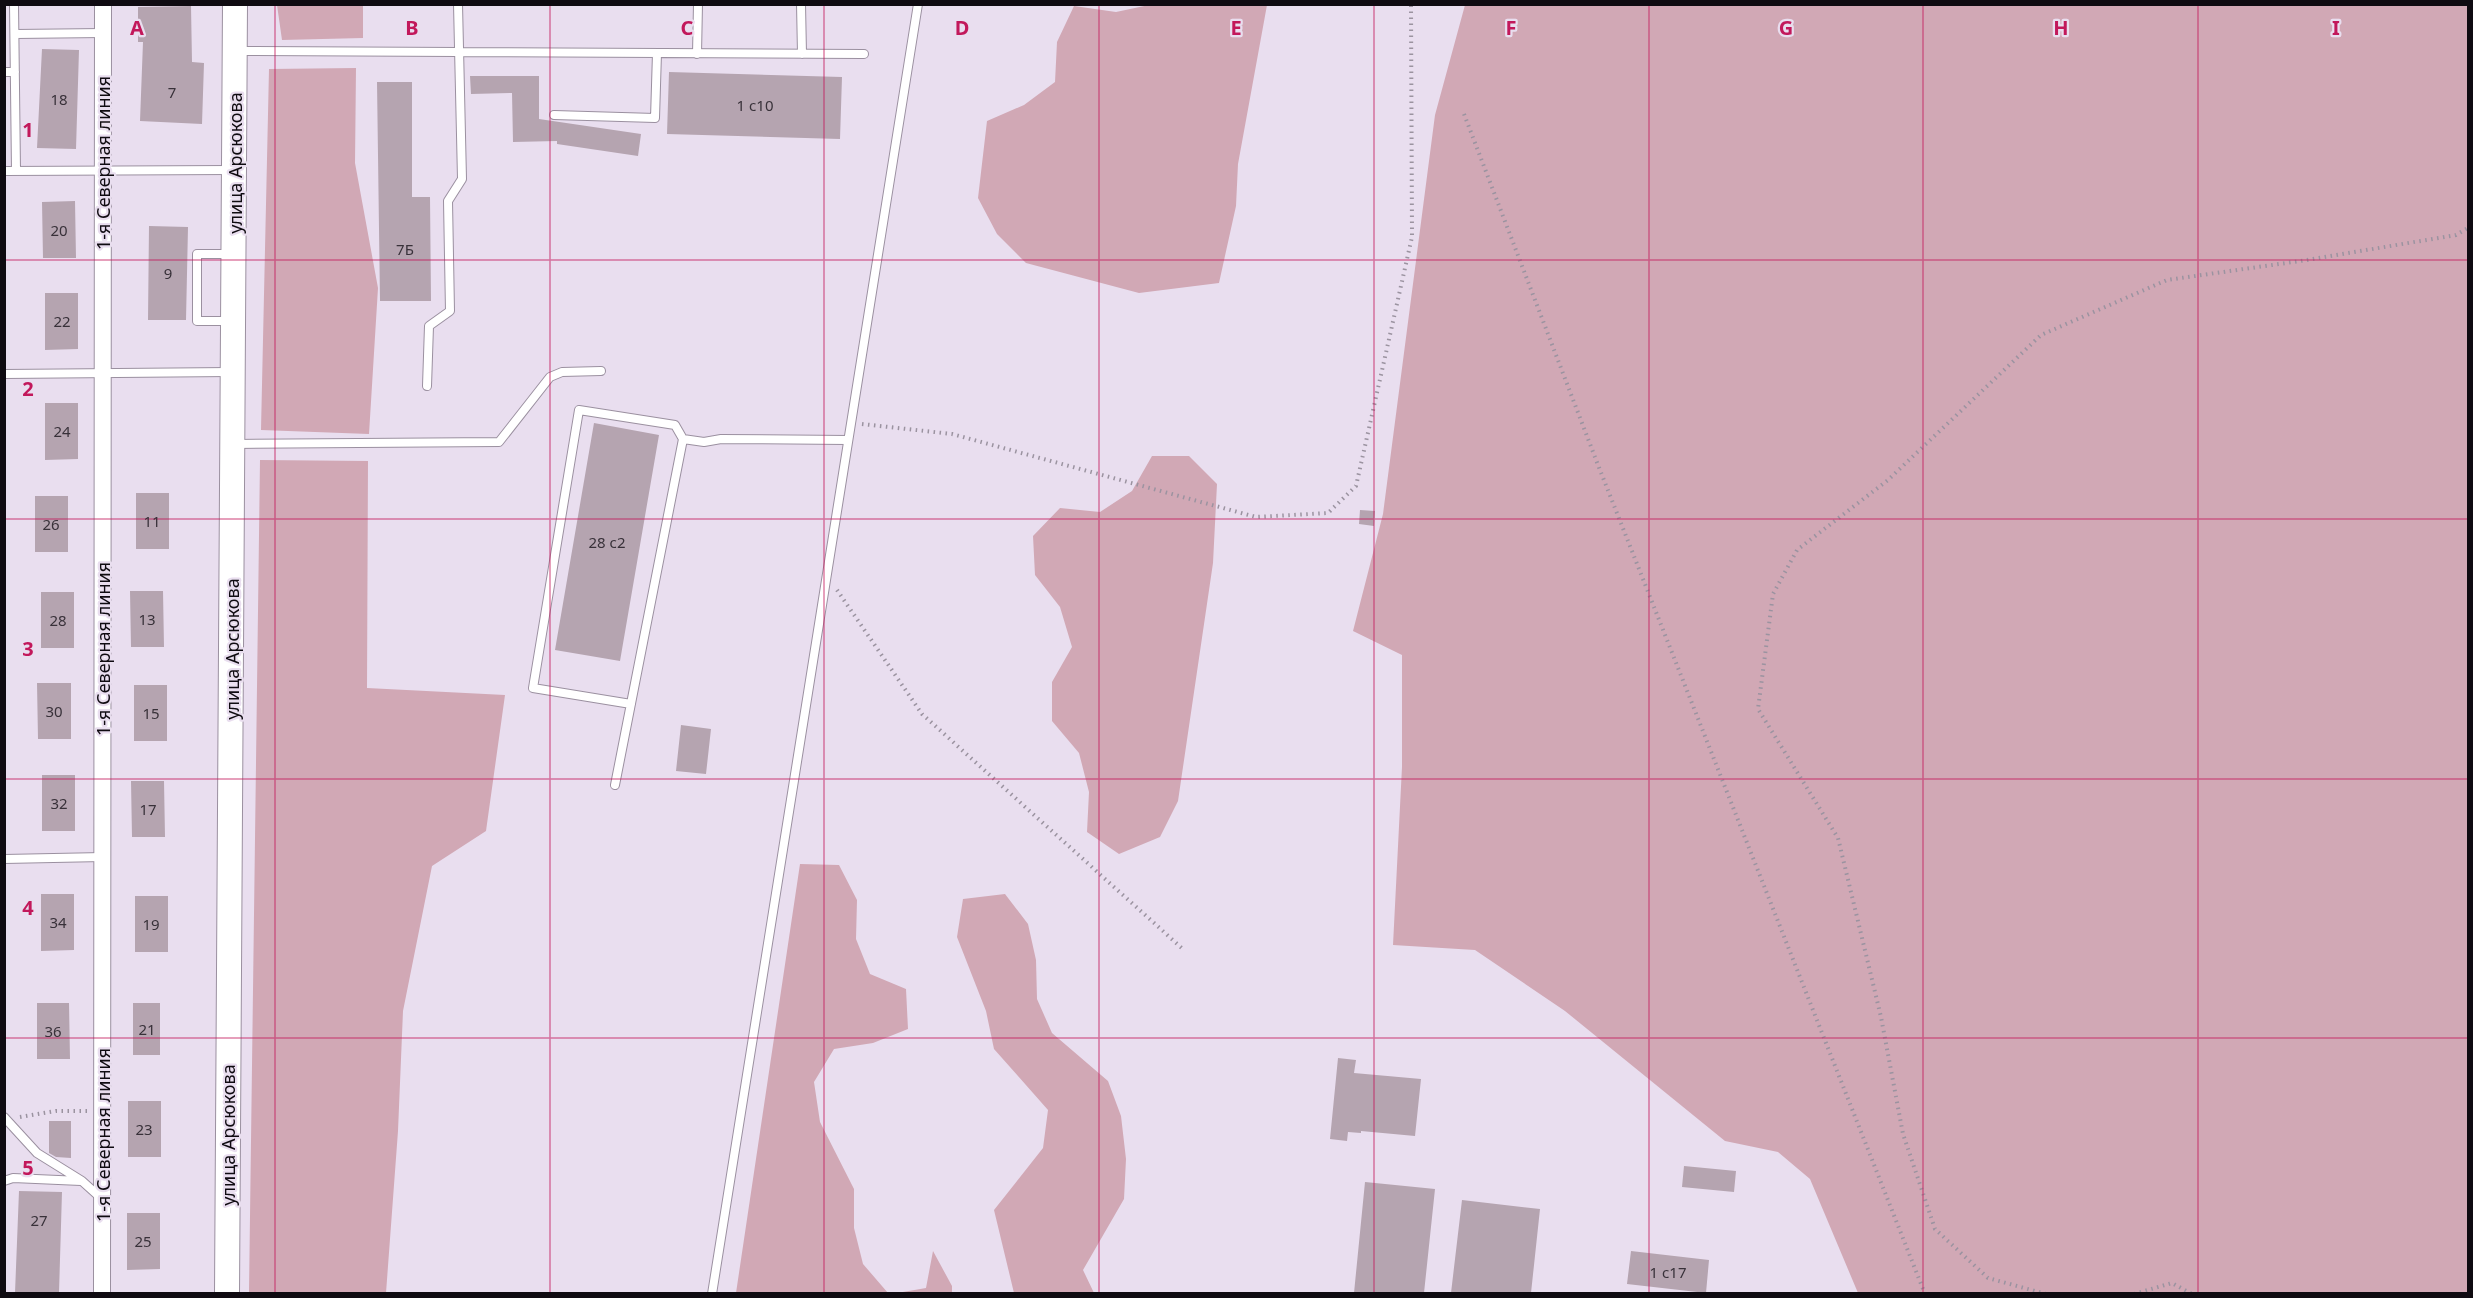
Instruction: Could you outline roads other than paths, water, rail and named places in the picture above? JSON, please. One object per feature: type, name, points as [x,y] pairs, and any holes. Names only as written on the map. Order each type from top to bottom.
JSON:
[{"type":"street","name":"1-я Северная линия","points":[[102,1293],[103,4]]},
{"type":"street","name":"улица Арсюкова","points":[[226,1293],[235,4]]},
{"type":"lane","points":[[14,4],[16,171]]},
{"type":"lane","points":[[427,386],[429,326],[450,311],[448,201],[462,179],[458,4]]},
{"type":"lane","points":[[697,54],[698,4]]},
{"type":"lane","points":[[801,4],[802,54]]},
{"type":"lane","points":[[712,1293],[918,4]]},
{"type":"lane","points":[[15,34],[103,33]]},
{"type":"lane","points":[[235,51],[864,54]]},
{"type":"lane","points":[[554,115],[655,118],[657,53]]},
{"type":"lane","points":[[4,72],[15,72]]},
{"type":"lane","points":[[4,171],[235,170]]},
{"type":"lane","points":[[234,255],[197,254],[198,321],[234,321]]},
{"type":"lane","points":[[233,444],[499,442],[550,377],[561,372],[601,371]]},
{"type":"lane","points":[[4,374],[234,372]]},
{"type":"lane","points":[[615,785],[631,704],[683,439],[675,425],[579,410],[533,688],[631,704]]},
{"type":"lane","points":[[683,439],[704,442],[720,439],[848,440]]},
{"type":"lane","points":[[4,859],[103,857]]},
{"type":"lane","points":[[6,1118],[37,1153],[82,1181],[103,1200]]},
{"type":"lane","points":[[4,1181],[14,1178],[82,1181]]}]
